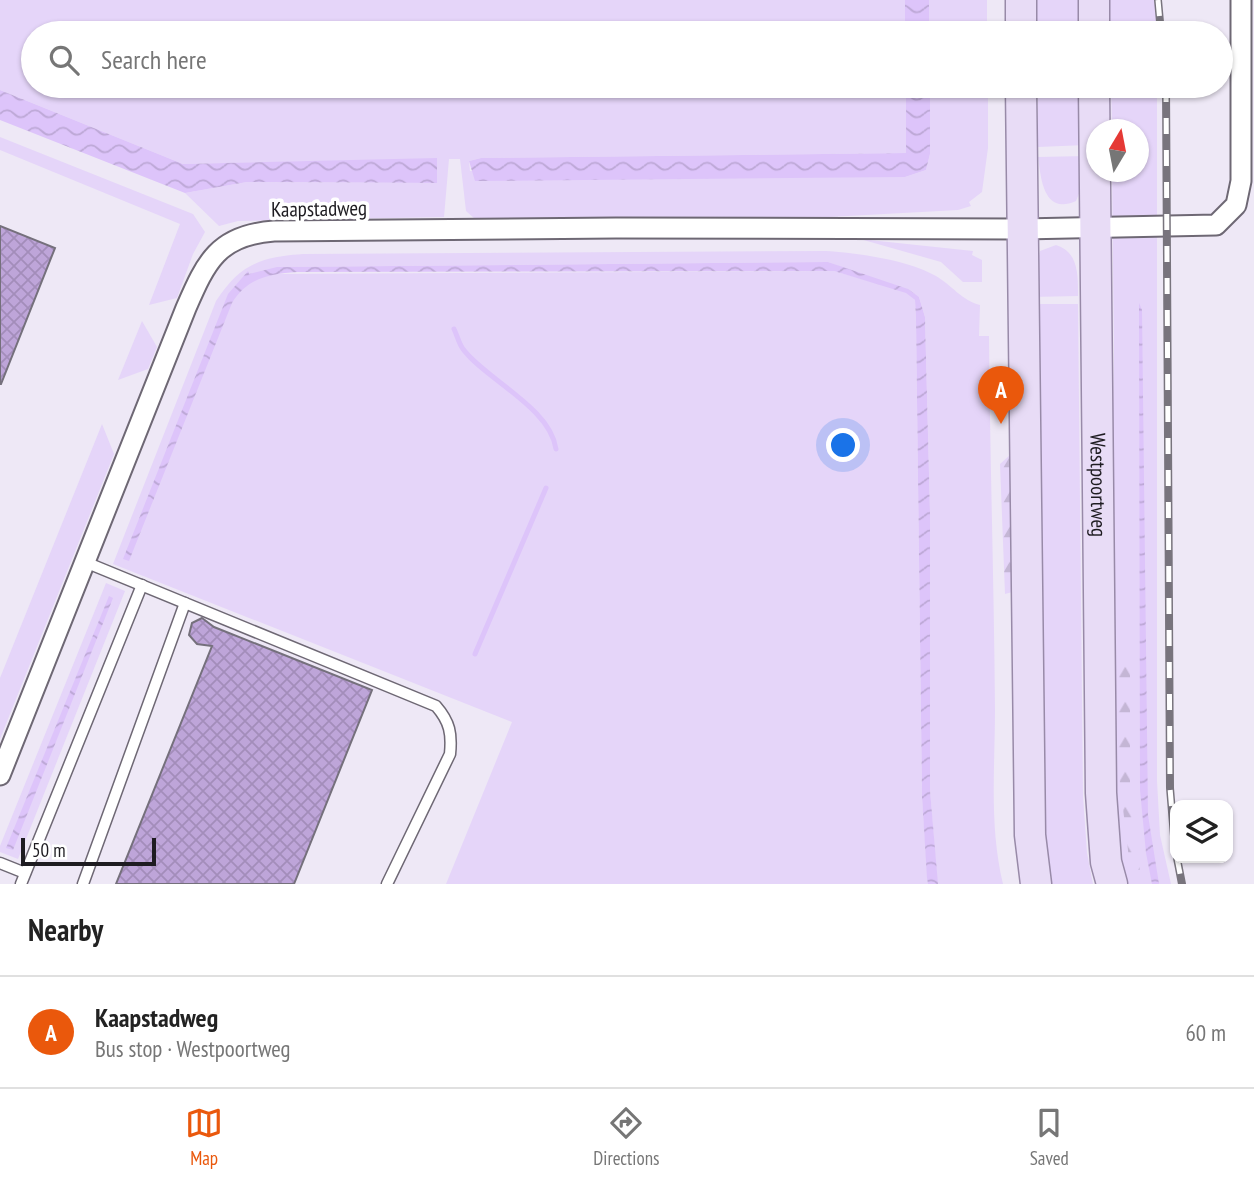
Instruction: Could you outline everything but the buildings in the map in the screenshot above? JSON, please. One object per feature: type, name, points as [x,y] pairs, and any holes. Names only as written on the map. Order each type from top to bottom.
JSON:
[{"type":"main road","points":[[1021,0],[1021,21]]},
{"type":"main road","points":[[1094,0],[1094,21]]},
{"type":"main road","points":[[1020,98],[1008,229],[1030,835],[1036,884]]},
{"type":"main road","name":"Westpoortweg","points":[[1094,98],[1101,793],[1107,862],[1112,884]]},
{"type":"street","name":"Kaapstadweg","points":[[0,775],[201,272],[211,258],[239,238],[274,232],[1008,229],[1216,225],[1236,205],[1241,181],[1241,0]]},
{"type":"lane","points":[[85,562],[436,706],[448,720],[452,737],[450,754],[387,884]]},
{"type":"lane","points":[[21,884],[142,585]]},
{"type":"lane","points":[[83,884],[185,603]]},
{"type":"lane","points":[[0,863],[25,873]]},
{"type":"green space","points":[[0,0],[905,0],[905,21],[21,21],[21,98],[906,98],[906,153],[481,158],[469,161],[470,171],[905,177],[926,170],[930,154],[929,98],[988,98],[988,148],[982,192],[969,202],[971,206],[958,210],[811,218],[475,219],[466,211],[460,159],[449,159],[444,217],[238,221],[219,226],[185,193],[247,182],[436,183],[437,159],[183,164],[0,90]]},
{"type":"green space","points":[[929,0],[987,0],[987,21],[929,21]]},
{"type":"green space","points":[[1035,0],[1085,0],[1085,21],[1036,21]]},
{"type":"green space","points":[[1110,0],[1157,0],[1157,21],[1110,21]]},
{"type":"green space","points":[[1038,98],[1085,98],[1086,145],[1038,147]]},
{"type":"green space","points":[[1111,98],[1157,98],[1157,781],[1160,835],[1171,884],[1120,884],[1107,715],[1114,352],[1112,182],[1149,182],[1149,119],[1112,119]]},
{"type":"green space","points":[[0,137],[193,214],[205,232],[193,254],[177,298],[149,305],[180,224],[0,150]]},
{"type":"green space","points":[[1086,156],[1085,179],[1076,201],[1065,204],[1051,199],[1043,185],[1038,157]]},
{"type":"green space","points":[[860,239],[973,251],[972,255],[982,260],[982,282],[963,282],[941,262]]},
{"type":"green space","points":[[1056,245],[1064,248],[1073,259],[1078,296],[1031,297],[1040,251]]},
{"type":"green space","points":[[826,251],[867,256],[925,270],[968,300],[980,305],[979,336],[989,336],[994,797],[996,840],[1003,884],[938,884],[937,880],[930,790],[930,512],[925,317],[919,297],[907,293],[915,300],[916,321],[922,797],[928,884],[446,884],[512,722],[113,564],[216,301],[234,278],[253,265],[275,257],[303,254]],"holes":[[[828,262],[900,290],[834,271],[274,274],[281,267]]]},
{"type":"green space","points":[[1031,304],[1078,304],[1083,796],[1087,853],[1093,884],[1042,884]]},
{"type":"green space","points":[[142,321],[157,347],[148,369],[118,380]]},
{"type":"green space","points":[[102,424],[114,454],[0,739],[0,678]]},
{"type":"green space","points":[[1010,455],[1016,591],[1005,594],[1000,464]]},
{"type":"green space","points":[[106,583],[125,591],[18,859],[0,852],[0,846]]},
{"type":"green space","points":[[1130,647],[1130,806],[1142,884],[1132,884],[1117,758],[1119,662]]},
{"type":"water","points":[[905,0],[929,0],[929,21],[905,21]]},
{"type":"water","points":[[0,90],[183,164],[437,158],[437,183],[247,182],[185,193],[0,120]]},
{"type":"water","points":[[906,98],[930,98],[930,154],[926,170],[905,177],[475,181],[469,161],[481,158],[906,153]]},
{"type":"water","points":[[828,262],[908,289],[919,297],[925,317],[930,512],[930,790],[938,884],[928,884],[922,797],[916,321],[915,300],[906,293],[834,271],[297,272],[260,279],[245,288],[232,303],[129,561],[123,559],[228,294],[248,271],[249,274],[277,267]]},
{"type":"water","points":[[1139,303],[1142,310],[1148,815],[1159,884],[1152,884],[1140,790]]},
{"type":"water","points":[[109,596],[113,598],[13,850],[6,848]]},
{"type":"waterway","points":[[454,329],[462,347],[473,360],[542,420],[556,449]]},
{"type":"waterway","points":[[475,654],[546,488]]},
{"type":"railway","points":[[1158,0],[1160,21]]},
{"type":"railway","points":[[1166,98],[1171,800]]},
{"type":"railway","points":[[1178,863],[1182,884]]},
{"type":"place","name":"Kaapstadweg","points":[[1001,424]]}]
